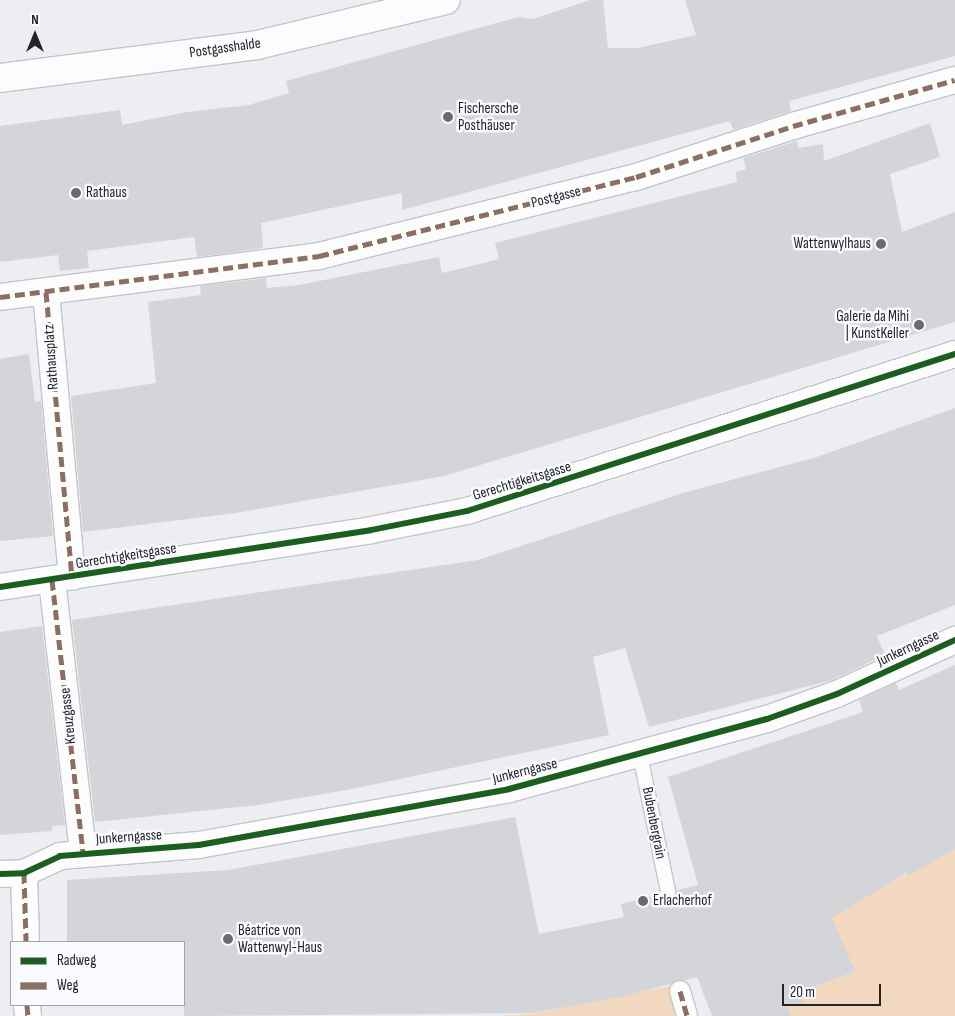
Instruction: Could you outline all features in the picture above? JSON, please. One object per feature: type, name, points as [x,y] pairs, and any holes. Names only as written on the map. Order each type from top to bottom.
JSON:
[{"type":"street","name":"Postgasshalde","points":[[0,78],[257,45],[446,0]]},
{"type":"street","name":"Postgasse","points":[[46,292],[303,259],[407,235],[636,177],[793,126],[955,80]]},
{"type":"street","points":[[0,297],[46,292]]},
{"type":"street","name":"Rathausplatz","points":[[46,292],[56,423]]},
{"type":"street","name":"Gerechtigkeitsgasse","points":[[0,587],[371,530],[467,511],[955,354]]},
{"type":"street","name":"Kreuzgasse","points":[[56,423],[62,578],[83,853]]},
{"type":"street","name":"Junkerngasse","points":[[12,873],[60,856],[199,845],[351,820],[508,789],[640,755],[767,719],[837,694],[955,640]]},
{"type":"street","points":[[12,873],[26,941]]},
{"type":"street","points":[[680,991],[687,1016]]},
{"type":"lane","name":"Bubenbergrain","points":[[640,755],[668,892]]},
{"type":"shaded area","points":[[955,842],[955,1016],[713,1016],[703,975],[939,858]]},
{"type":"shaded area","points":[[669,986],[675,1016],[496,1016],[531,1014]]},
{"type":"building","points":[[590,0],[603,0],[608,48],[638,48],[696,35],[685,0],[955,0],[955,56],[789,101],[791,111],[733,130],[730,121],[402,210],[402,193],[261,223],[263,248],[197,257],[194,237],[87,251],[89,268],[60,271],[58,255],[0,262],[0,126],[120,110],[122,125],[187,112],[249,105],[289,93],[286,81],[518,17],[533,19]]},
{"type":"building","points":[[930,123],[940,157],[890,174],[902,232],[955,212],[955,322],[444,476],[236,513],[83,532],[71,396],[156,383],[148,302],[201,295],[200,286],[266,278],[267,288],[299,285],[439,257],[442,273],[499,259],[495,243],[737,182],[736,172],[746,169],[743,158],[797,141],[798,148],[823,144],[824,161]]},
{"type":"building","points":[[29,354],[35,402],[41,401],[53,536],[0,541],[0,359]]},
{"type":"building","points":[[955,408],[955,605],[877,636],[885,655],[832,680],[649,727],[625,648],[593,657],[609,735],[352,789],[258,805],[95,822],[72,620],[478,560],[683,493],[817,457]]},
{"type":"building","points":[[42,626],[65,825],[52,826],[52,831],[0,835],[0,632]]},
{"type":"building","points":[[955,665],[955,849],[908,876],[906,873],[832,918],[855,971],[800,992],[804,1002],[787,1007],[791,1016],[712,1016],[697,977],[621,997],[533,1013],[184,1016],[185,941],[67,941],[67,880],[228,870],[515,817],[539,934],[624,917],[621,904],[660,894],[670,900],[677,890],[698,885],[668,777],[863,712],[859,700],[896,683],[899,690]]},
{"type":"marked path","points":[[0,297],[319,256],[636,177],[793,126],[955,80]]},
{"type":"marked path","points":[[46,292],[72,577]]},
{"type":"marked path","points":[[52,580],[83,853]]},
{"type":"marked path","points":[[24,873],[26,941]]},
{"type":"marked path","points":[[680,991],[687,1016]]},
{"type":"marked path","points":[[27,1006],[28,1016]]},
{"type":"cycle path","points":[[0,587],[371,530],[467,511],[955,354]]},
{"type":"cycle path","points":[[0,874],[24,873],[60,856],[199,845],[509,789],[767,719],[837,694],[955,640]]},
{"type":"place","name":"Fischersche Posthäuser","points":[[448,117]]},
{"type":"place","name":"Rathaus","points":[[76,193]]},
{"type":"place","name":"Wattenwylhaus","points":[[881,244]]},
{"type":"place","name":"Galerie da Mihi | KunstKeller","points":[[919,325]]},
{"type":"place","name":"Erlacherhof","points":[[643,901]]},
{"type":"place","name":"Béatrice von Wattenwyl-Haus","points":[[228,939]]}]
